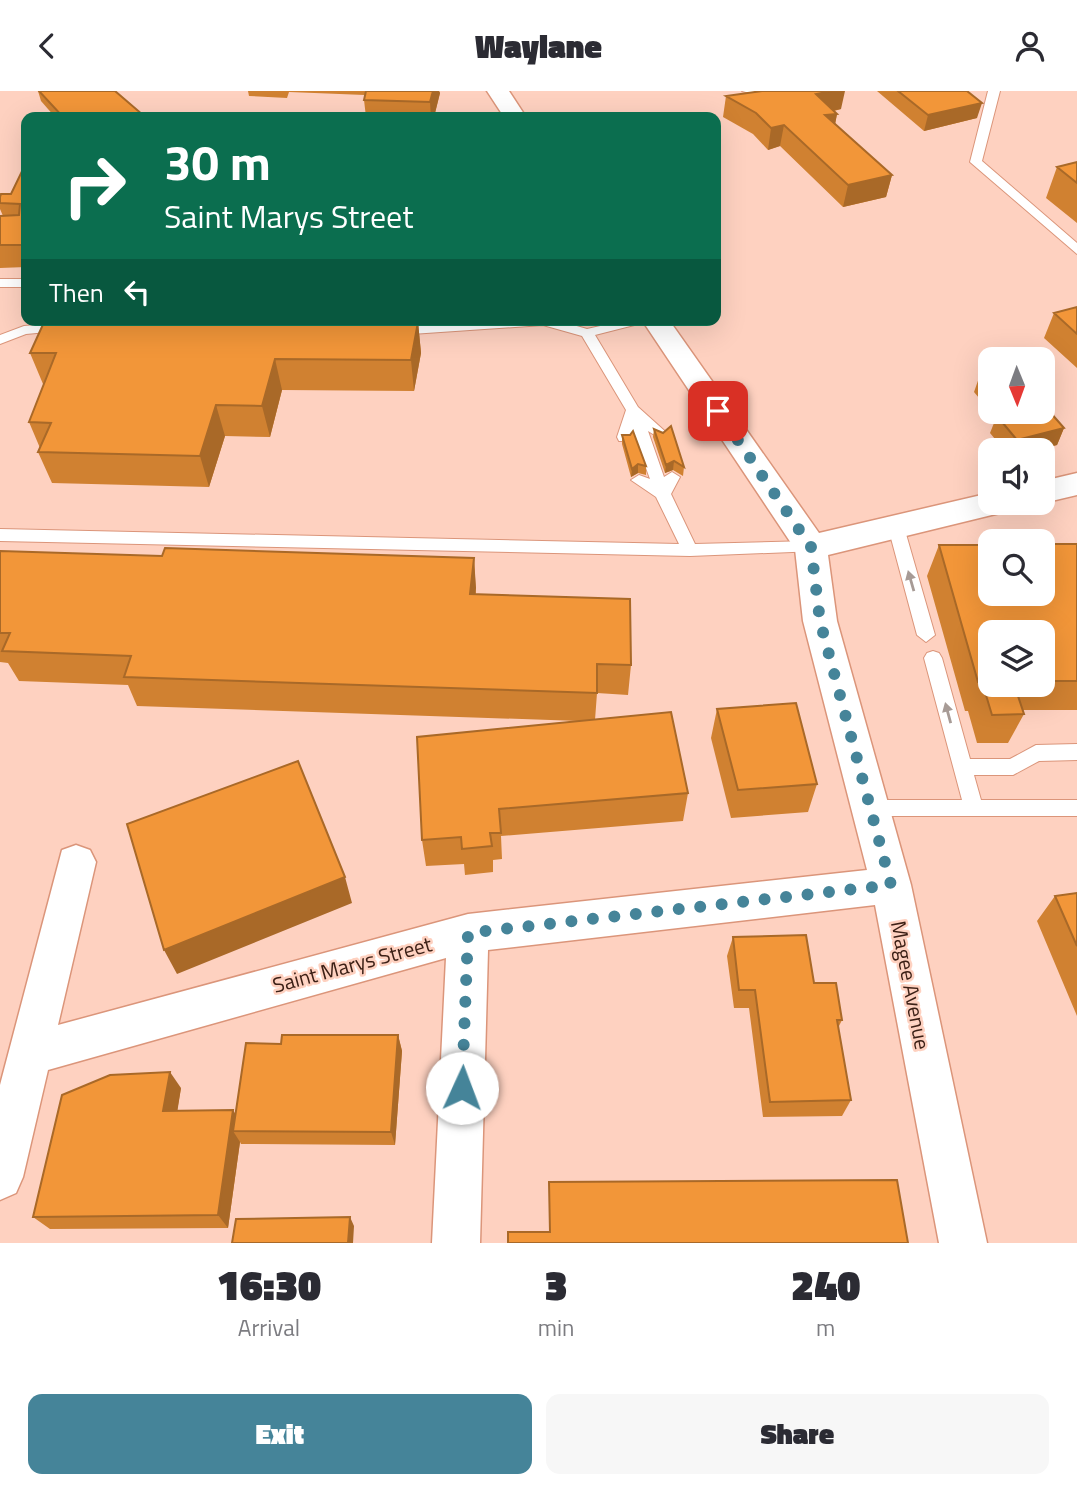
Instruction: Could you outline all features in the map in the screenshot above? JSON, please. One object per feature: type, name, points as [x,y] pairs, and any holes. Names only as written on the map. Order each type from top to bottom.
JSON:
[{"type":"street","points":[[498,91],[512,112]]},
{"type":"street","name":"Magee Avenue","points":[[659,326],[811,547],[820,621],[891,885],[963,1243]]},
{"type":"street","points":[[1055,489],[1077,484]]},
{"type":"street","points":[[811,547],[978,507]]},
{"type":"street","points":[[0,1177],[76,862]]},
{"type":"street","name":"Saint Marys Street","points":[[29,1053],[468,933],[891,885]]},
{"type":"street","points":[[456,1243],[468,933]]},
{"type":"lane","points":[[748,91],[771,95],[797,91]]},
{"type":"lane","points":[[994,91],[976,162],[1077,250]]},
{"type":"lane","points":[[0,283],[21,283]]},
{"type":"lane","points":[[0,341],[24,330],[43,326],[82,327]]},
{"type":"lane","points":[[382,333],[476,326]]},
{"type":"lane","points":[[561,326],[587,333],[619,326]]},
{"type":"lane","points":[[587,333],[633,410],[669,512],[690,550]]},
{"type":"lane","points":[[633,410],[661,434]]},
{"type":"lane","points":[[624,437],[633,410]]},
{"type":"lane","points":[[663,494],[672,477]]},
{"type":"lane","points":[[639,480],[663,494]]},
{"type":"lane","points":[[896,527],[926,635]]},
{"type":"lane","points":[[0,534],[690,550],[811,547]]},
{"type":"lane","points":[[933,658],[974,808]]},
{"type":"lane","points":[[963,767],[1013,767],[1036,753],[1077,752]]},
{"type":"lane","points":[[870,808],[1077,808]]},
{"type":"building","points":[[39,91],[115,91],[140,112],[58,112]]},
{"type":"building","points":[[366,91],[433,91],[430,102],[364,100]]},
{"type":"building","points":[[762,91],[832,91],[816,94],[837,114],[825,115],[892,175],[848,185],[784,125],[771,128],[756,113],[726,96]]},
{"type":"building","points":[[898,91],[967,91],[982,103],[928,115]]},
{"type":"building","points":[[1077,162],[1077,183],[1057,167]]},
{"type":"building","points":[[21,173],[21,245],[0,245],[0,216],[19,215],[20,204],[0,203],[1,194],[11,194]]},
{"type":"building","points":[[1077,307],[1077,334],[1054,313]]},
{"type":"building","points":[[42,326],[417,326],[411,360],[275,359],[262,406],[216,405],[200,456],[38,452],[51,423],[29,422],[56,353],[30,353]]},
{"type":"building","points":[[1055,418],[1064,428],[1025,438],[1015,438],[1004,424],[1055,424]]},
{"type":"building","points":[[671,426],[684,467],[674,461],[666,465],[654,429],[663,433]]},
{"type":"building","points":[[633,431],[646,466],[638,464],[632,469],[622,435],[630,435]]},
{"type":"building","points":[[1055,544],[1077,544],[1077,681],[1055,681],[1055,620],[978,620],[978,682],[939,545],[978,545],[978,606],[1055,606]]},
{"type":"building","points":[[165,548],[474,558],[470,594],[630,599],[631,665],[597,664],[597,693],[124,677],[131,656],[2,651],[10,633],[0,633],[0,551],[162,556]]},
{"type":"building","points":[[987,697],[1018,697],[1024,714],[992,715]]},
{"type":"building","points":[[796,703],[817,784],[738,790],[717,709]]},
{"type":"building","points":[[671,712],[688,793],[499,809],[501,833],[490,833],[492,846],[462,849],[461,837],[422,840],[417,737]]},
{"type":"building","points":[[298,761],[345,877],[164,950],[127,824]]},
{"type":"building","points":[[1077,893],[1077,946],[1055,896]]},
{"type":"building","points":[[806,935],[814,983],[836,983],[842,1020],[837,1020],[851,1100],[770,1102],[755,990],[739,990],[733,937]]},
{"type":"building","points":[[282,1035],[398,1035],[391,1132],[233,1131],[246,1043],[281,1044]]},
{"type":"building","points":[[170,1072],[163,1111],[233,1110],[218,1215],[33,1217],[62,1095],[110,1075]]},
{"type":"building","points":[[897,1180],[908,1243],[508,1243],[508,1232],[550,1232],[549,1182]]},
{"type":"building","points":[[350,1217],[348,1243],[232,1243],[236,1219]]},
{"type":"route","points":[[462,1088],[468,933],[891,885],[820,621],[811,547],[718,411]]}]
